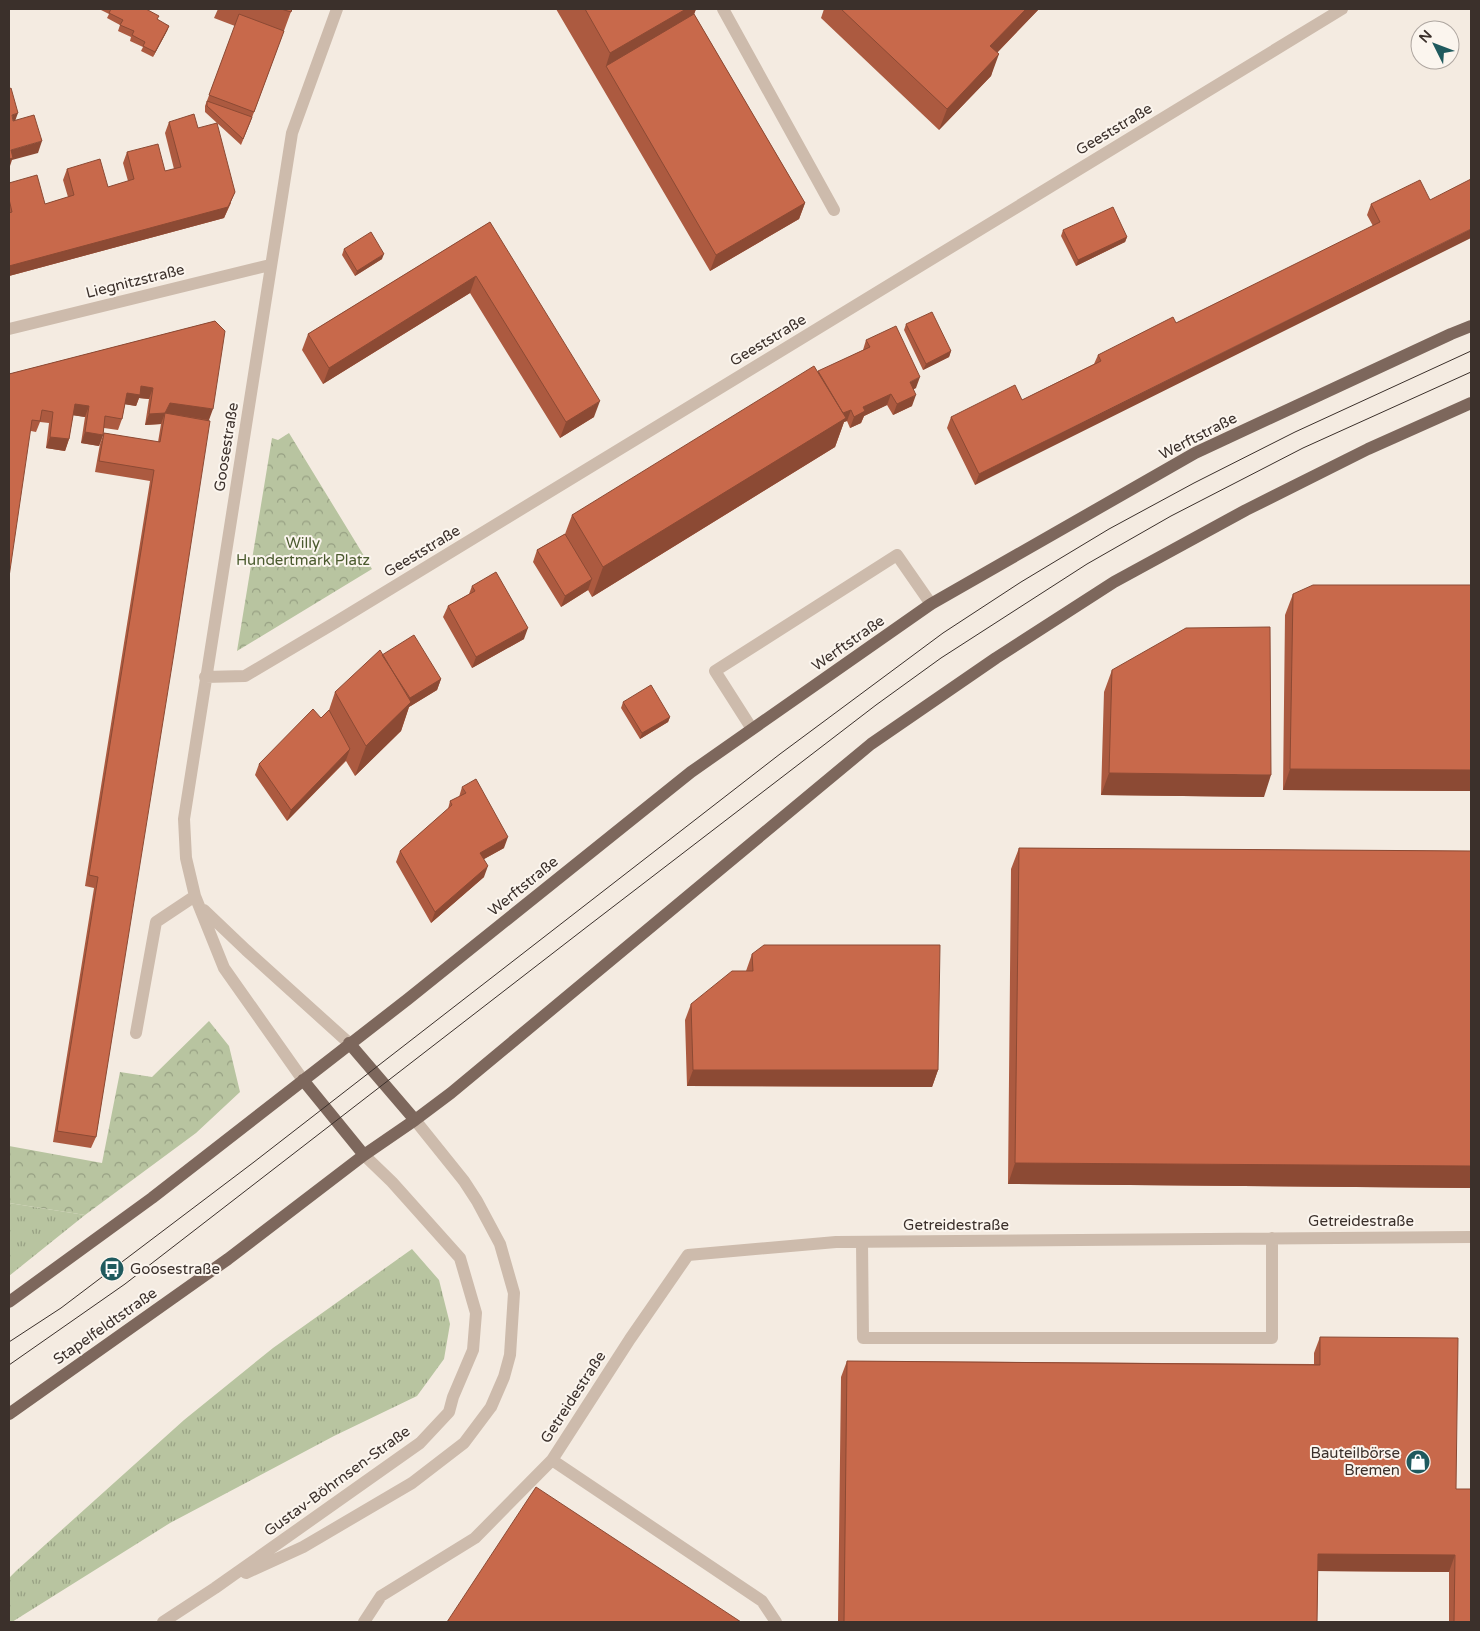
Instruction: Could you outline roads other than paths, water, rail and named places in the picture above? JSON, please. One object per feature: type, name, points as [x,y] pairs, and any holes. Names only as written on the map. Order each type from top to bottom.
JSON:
[{"type":"main road","name":"Werftstraße","points":[[303,1080],[408,999],[691,772],[931,604],[1194,454],[1450,334],[1471,326]]},
{"type":"main road","points":[[9,1302],[152,1198],[303,1080],[364,1155],[415,1120],[509,1046],[870,744],[996,658],[1114,582],[1246,510],[1368,449],[1471,403]]},
{"type":"main road","points":[[349,1043],[415,1120]]},
{"type":"main road","name":"Stapelfeldtstraße","points":[[9,1414],[228,1259],[364,1155]]},
{"type":"street","name":"Goosestraße","points":[[303,1080],[224,968],[198,901],[186,858],[184,819],[292,133],[337,9]]},
{"type":"street","points":[[723,9],[834,210]]},
{"type":"street","name":"Geeststraße","points":[[205,677],[245,676],[1342,9]]},
{"type":"street","name":"Liegnitzstraße","points":[[9,329],[270,265]]},
{"type":"street","points":[[752,729],[715,671],[897,555],[931,604]]},
{"type":"street","points":[[136,1033],[156,922],[198,901],[246,950],[349,1043]]},
{"type":"street","name":"Gustav-Böhrnsen-Straße","points":[[215,1588],[303,1547],[412,1483],[464,1443],[491,1407],[504,1377],[510,1355],[514,1293],[500,1244],[478,1201],[415,1120]]},
{"type":"street","name":"Gustav-Böhrnsen-Straße","points":[[163,1622],[215,1588],[420,1443],[449,1412],[453,1396],[473,1350],[476,1313],[460,1258],[392,1182],[364,1155]]},
{"type":"street","name":"Getreidestraße","points":[[364,1622],[381,1596],[475,1538],[552,1460],[630,1339],[688,1255],[836,1242],[1471,1237]]},
{"type":"street","points":[[862,1242],[863,1338],[1272,1338],[1272,1238]]},
{"type":"street","name":"Getreidestraße","points":[[552,1460],[762,1601],[776,1622]]},
{"type":"tram line","points":[[9,1342],[61,1308],[254,1162],[780,754],[943,633],[1021,582],[1109,529],[1194,483],[1295,432],[1471,351]]},
{"type":"tram line","points":[[9,1365],[125,1284],[876,705],[941,658],[1087,564],[1171,516],[1303,448],[1471,372]]},
{"type":"place","name":"Goosestraße","points":[[112,1269]]},
{"type":"place","name":"Bauteilbörse Bremen","points":[[1418,1462]]},
{"type":"park label","name":"Willy Hundertmark Platz","points":[[303,552]]}]
